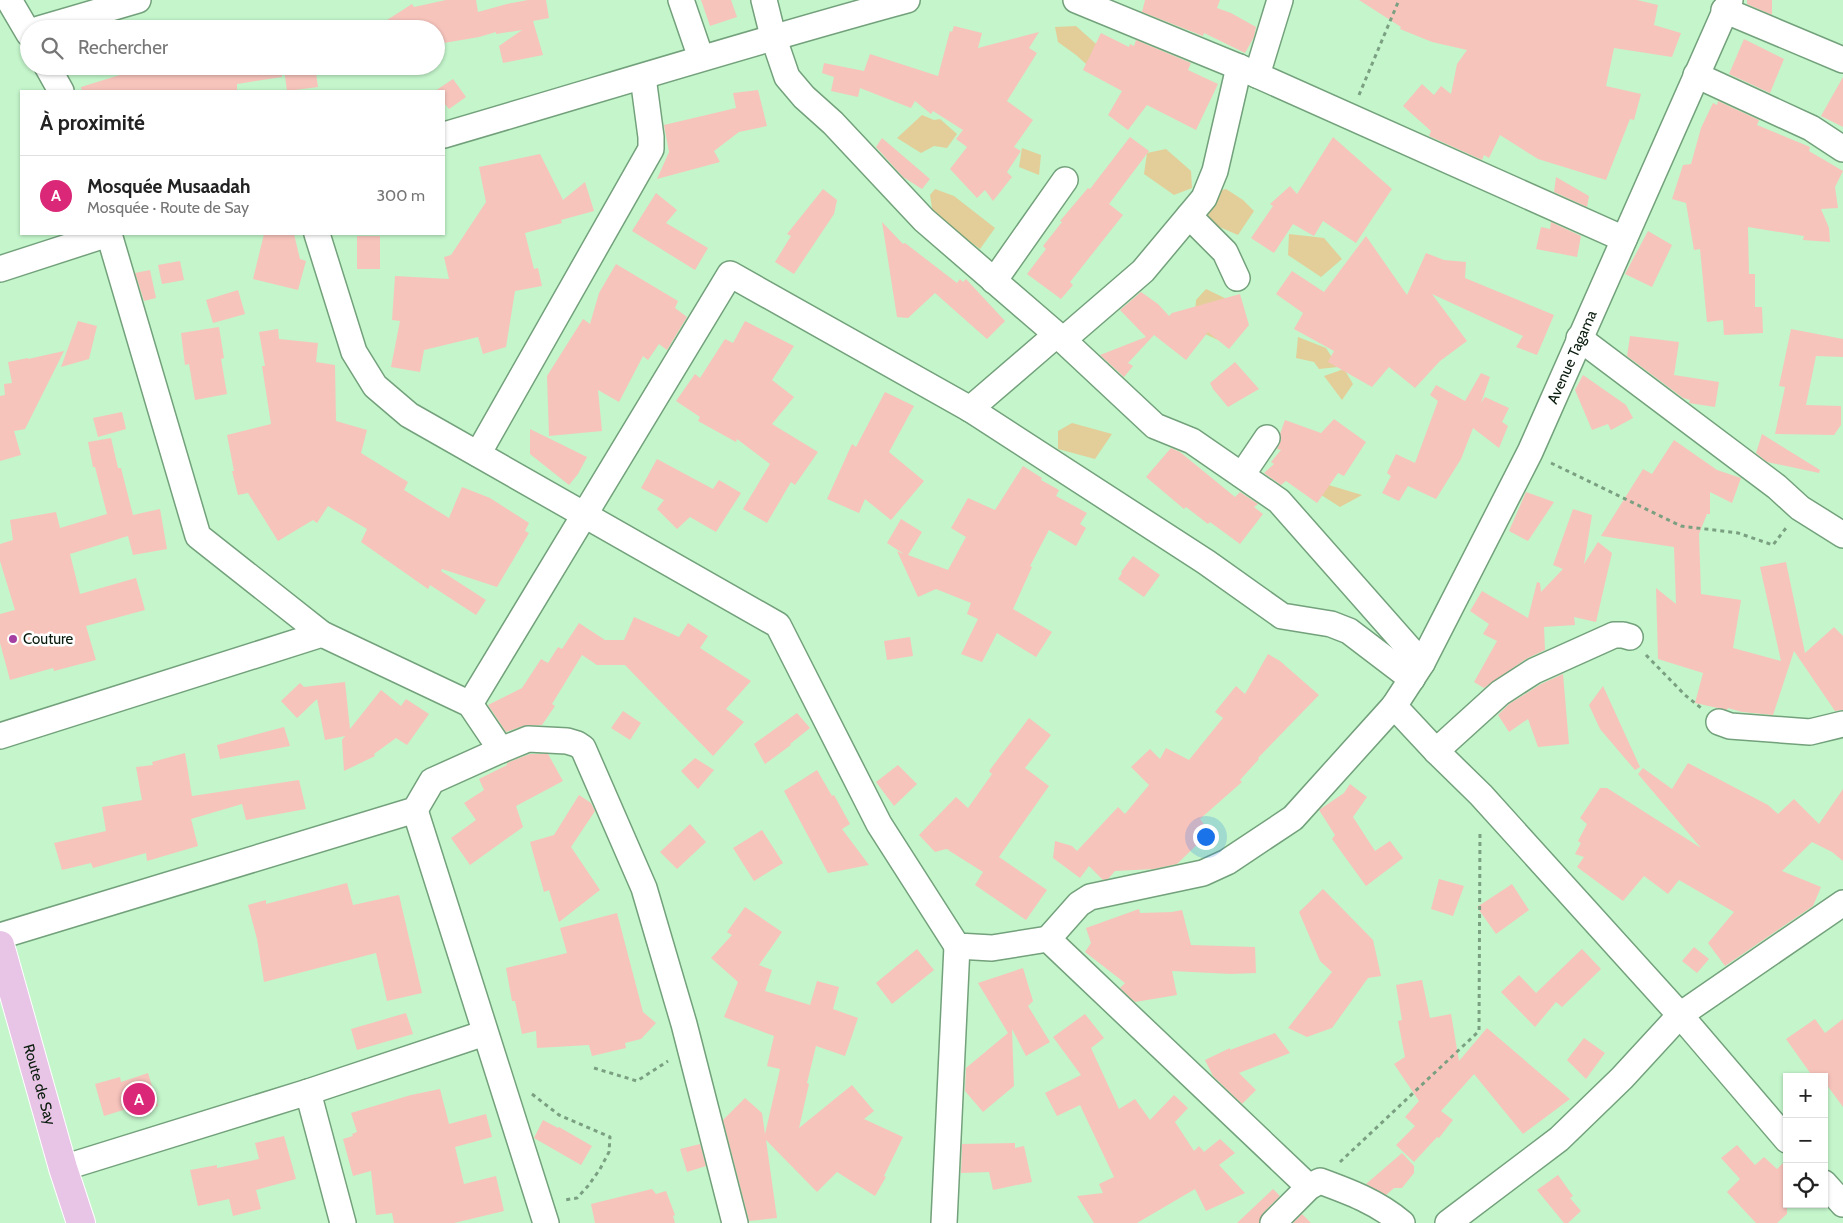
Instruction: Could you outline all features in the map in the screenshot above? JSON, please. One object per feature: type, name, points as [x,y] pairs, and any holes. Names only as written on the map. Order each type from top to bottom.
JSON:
[{"type":"main road","name":"Route de Say","points":[[0,944],[63,1168],[81,1223]]},
{"type":"street","points":[[10,0],[23,20]]},
{"type":"street","points":[[71,20],[138,0]]},
{"type":"street","points":[[681,0],[701,58]]},
{"type":"street","points":[[764,0],[773,36],[787,77],[804,97],[833,123],[924,220],[1060,337],[1155,426],[1192,441],[1279,501],[1417,671]]},
{"type":"street","points":[[445,135],[643,77],[773,36],[907,0]]},
{"type":"street","points":[[1076,0],[1248,71],[1624,239]]},
{"type":"street","points":[[970,410],[1143,270],[1204,198],[1215,171],[1248,71],[1280,0]]},
{"type":"street","points":[[1727,5],[1843,60]]},
{"type":"street","name":"Avenue Tagama","points":[[1048,940],[1079,904],[1090,897],[1203,873],[1227,862],[1293,818],[1394,706],[1417,671],[1530,452],[1727,5]]},
{"type":"street","points":[[52,75],[60,90]]},
{"type":"street","points":[[1696,75],[1811,128],[1843,149]]},
{"type":"street","points":[[478,454],[650,149],[651,137],[643,77]]},
{"type":"street","points":[[994,280],[1065,180]]},
{"type":"street","points":[[1189,216],[1225,252],[1237,278]]},
{"type":"street","points":[[0,269],[106,235]]},
{"type":"street","points":[[109,235],[198,536],[322,634],[470,704],[501,750]]},
{"type":"street","points":[[317,235],[354,352],[375,386],[409,415],[778,625],[879,824],[957,946],[944,1223]]},
{"type":"street","points":[[470,704],[730,274],[970,410],[1206,562],[1282,616],[1331,624],[1349,630],[1417,671]]},
{"type":"street","points":[[1579,338],[1777,487],[1800,508],[1843,535]]},
{"type":"street","points":[[1242,475],[1266,438]]},
{"type":"street","points":[[0,736],[322,634]]},
{"type":"street","points":[[1436,751],[1500,693],[1534,671],[1614,635],[1630,637]]},
{"type":"street","points":[[1394,706],[1481,795],[1680,1015],[1783,1135]]},
{"type":"street","points":[[1719,722],[1730,726],[1810,732],[1843,724]]},
{"type":"street","points":[[0,936],[415,810],[432,781],[528,739],[568,741],[577,744],[583,748],[644,888],[684,1024],[735,1223]]},
{"type":"street","points":[[415,810],[542,1213]]},
{"type":"street","points":[[1448,1223],[1559,1139],[1622,1078],[1680,1015],[1843,903]]},
{"type":"street","points":[[957,946],[992,948],[1048,940],[1314,1184],[1360,1195],[1389,1212],[1402,1223]]},
{"type":"street","points":[[63,1168],[308,1092],[485,1033]]},
{"type":"street","points":[[308,1092],[343,1223]]},
{"type":"street","points":[[1273,1223],[1314,1184]]},
{"type":"street","points":[[1828,1187],[1843,1204]]},
{"type":"path","points":[[1350,116],[1399,0]]},
{"type":"path","points":[[1530,452],[1680,526],[1738,533],[1773,545],[1800,508]]},
{"type":"path","points":[[1630,637],[1685,695],[1719,722]]},
{"type":"path","points":[[1314,1184],[1479,1031],[1481,795]]},
{"type":"path","points":[[594,1068],[637,1081],[668,1061],[684,1024]]},
{"type":"path","points":[[530,1092],[559,1115],[610,1137],[609,1152],[600,1170],[577,1198],[542,1213]]},
{"type":"shaded area","points":[[1076,26],[1104,51],[1094,71],[1058,42],[1055,27]]},
{"type":"shaded area","points":[[922,115],[934,120],[940,119],[957,134],[947,148],[934,146],[921,153],[897,138]]},
{"type":"shaded area","points":[[1022,148],[1041,155],[1039,175],[1019,167]]},
{"type":"shaded area","points":[[1166,149],[1191,171],[1192,188],[1174,195],[1144,174],[1147,153]]},
{"type":"shaded area","points":[[935,189],[954,196],[995,228],[980,249],[933,214],[930,195]]},
{"type":"shaded area","points":[[1226,189],[1243,200],[1254,211],[1238,235],[1208,222],[1209,193]]},
{"type":"shaded area","points":[[1289,234],[1324,238],[1342,259],[1321,277],[1288,255]]},
{"type":"shaded area","points":[[1206,289],[1241,306],[1218,340],[1194,329],[1196,300]]},
{"type":"shaded area","points":[[1298,337],[1326,348],[1338,367],[1319,369],[1314,362],[1296,358]]},
{"type":"shaded area","points":[[1344,369],[1353,384],[1342,400],[1324,376]]},
{"type":"shaded area","points":[[1072,423],[1112,434],[1095,459],[1058,449],[1058,431]]},
{"type":"shaded area","points":[[1322,483],[1362,495],[1340,507],[1315,491]]},
{"type":"building","points":[[446,0],[476,0],[478,12],[528,0],[546,0],[549,18],[533,21],[543,55],[503,63],[499,46],[522,30],[496,34],[496,32],[445,43],[445,20],[387,20],[412,4],[414,7]]},
{"type":"building","points":[[701,0],[731,0],[737,17],[710,26]]},
{"type":"building","points":[[1145,0],[1220,0],[1217,8],[1231,13],[1256,27],[1254,37],[1245,53],[1204,33],[1203,36],[1142,12]]},
{"type":"building","points":[[1359,0],[1637,0],[1658,5],[1654,25],[1681,33],[1672,57],[1614,48],[1606,86],[1641,94],[1634,120],[1630,119],[1606,180],[1538,159],[1500,135],[1489,158],[1484,155],[1482,160],[1429,136],[1431,131],[1403,106],[1422,84],[1434,95],[1441,86],[1451,94],[1457,64],[1467,50],[1432,42],[1400,29],[1401,27]]},
{"type":"building","points":[[1747,0],[1772,0],[1772,15],[1747,4]]},
{"type":"building","points":[[954,26],[982,33],[978,48],[1039,32],[1029,48],[1037,53],[1007,101],[1033,120],[1014,147],[1021,151],[1007,172],[1012,177],[993,201],[985,190],[977,198],[950,169],[967,147],[956,139],[963,130],[933,111],[931,114],[915,101],[911,108],[860,88],[858,97],[831,91],[834,77],[822,73],[824,63],[864,71],[870,54],[938,76],[950,31],[952,32]]},
{"type":"building","points":[[1101,33],[1129,47],[1130,44],[1134,46],[1136,40],[1191,63],[1188,70],[1218,84],[1196,130],[1147,105],[1128,130],[1108,115],[1122,91],[1083,70]]},
{"type":"building","points":[[1744,39],[1784,59],[1770,93],[1729,74]]},
{"type":"building","points":[[120,75],[282,75],[282,77],[237,84],[237,90],[82,90],[81,87]]},
{"type":"building","points":[[285,75],[316,75],[318,87],[287,90]]},
{"type":"building","points":[[1843,77],[1843,127],[1821,116]]},
{"type":"building","points":[[453,79],[466,97],[449,109],[445,104],[445,90],[436,90]]},
{"type":"building","points":[[758,90],[767,126],[739,132],[714,151],[720,162],[657,179],[669,152],[664,125],[736,108],[733,93]]},
{"type":"building","points":[[1718,101],[1759,120],[1757,125],[1810,147],[1809,151],[1843,171],[1835,187],[1838,208],[1821,209],[1829,228],[1830,242],[1803,240],[1804,236],[1748,227],[1749,274],[1755,274],[1755,307],[1762,307],[1763,333],[1724,335],[1723,320],[1707,322],[1700,249],[1694,250],[1686,203],[1672,199],[1683,165],[1691,164],[1701,128],[1713,103],[1717,105]]},
{"type":"building","points":[[1130,137],[1149,151],[1109,204],[1123,215],[1070,282],[1073,285],[1061,299],[1027,274],[1046,249],[1043,246],[1062,222],[1060,221],[1088,188],[1090,189]]},
{"type":"building","points":[[1333,137],[1392,189],[1356,243],[1323,221],[1314,236],[1293,224],[1274,253],[1251,238],[1273,206],[1270,204],[1290,186],[1297,194]]},
{"type":"building","points":[[882,138],[930,179],[922,189],[903,177],[876,147]]},
{"type":"building","points":[[540,154],[563,200],[585,182],[594,211],[561,220],[562,223],[525,233],[534,269],[538,268],[542,286],[515,291],[506,347],[483,354],[478,337],[424,350],[420,372],[391,367],[400,321],[392,320],[395,276],[449,279],[444,257],[451,255],[486,202],[479,167]]},
{"type":"building","points":[[1556,177],[1589,196],[1587,207],[1554,192]]},
{"type":"building","points":[[823,189],[837,200],[834,214],[794,274],[775,262],[791,236],[787,234]]},
{"type":"building","points":[[656,193],[677,210],[666,223],[708,248],[695,270],[632,231]]},
{"type":"building","points":[[882,222],[903,244],[905,243],[957,283],[960,279],[963,282],[966,279],[1005,321],[987,339],[935,293],[908,318],[897,317]]},
{"type":"building","points":[[1551,222],[1581,236],[1577,257],[1536,249],[1541,227],[1550,229]]},
{"type":"building","points":[[1648,231],[1672,245],[1652,287],[1625,274]]},
{"type":"building","points":[[264,235],[294,235],[300,259],[306,261],[298,290],[253,279]]},
{"type":"building","points":[[357,236],[380,236],[380,269],[357,269]]},
{"type":"building","points":[[1366,236],[1407,295],[1426,253],[1444,260],[1466,262],[1465,278],[1554,315],[1537,355],[1516,347],[1523,336],[1432,294],[1467,341],[1440,361],[1415,388],[1389,367],[1372,387],[1328,362],[1334,351],[1294,329],[1303,313],[1276,294],[1292,271],[1324,292]]},
{"type":"building","points":[[180,261],[184,280],[162,284],[158,265]]},
{"type":"building","points":[[616,264],[678,301],[675,308],[687,317],[667,350],[659,344],[648,360],[643,356],[619,402],[598,390],[602,431],[549,436],[547,376],[583,319],[590,324],[599,293]]},
{"type":"building","points":[[150,270],[156,298],[144,301],[135,273]]},
{"type":"building","points":[[238,290],[245,314],[213,323],[206,300]]},
{"type":"building","points":[[1141,292],[1158,304],[1169,316],[1172,313],[1240,294],[1249,325],[1229,349],[1208,332],[1186,360],[1154,335],[1128,363],[1133,366],[1124,377],[1100,355],[1146,337],[1120,310]]},
{"type":"building","points":[[78,321],[97,326],[89,359],[61,367]]},
{"type":"building","points":[[745,321],[794,346],[772,380],[794,397],[772,424],[818,452],[795,485],[791,482],[767,523],[743,509],[770,464],[737,439],[736,442],[698,421],[700,417],[676,401],[695,374],[700,378],[725,339],[733,343]]},
{"type":"building","points":[[219,327],[224,358],[221,359],[227,394],[195,400],[189,364],[185,365],[181,333]]},
{"type":"building","points":[[278,329],[279,339],[318,343],[316,362],[335,365],[336,421],[367,430],[361,453],[408,482],[404,490],[449,518],[462,487],[490,498],[529,523],[525,531],[529,533],[497,587],[442,569],[441,571],[486,600],[476,615],[430,585],[428,589],[361,542],[367,529],[328,506],[317,523],[313,520],[278,541],[248,493],[238,495],[232,471],[234,471],[227,435],[271,424],[262,366],[265,366],[259,332]]},
{"type":"building","points":[[1791,329],[1843,339],[1843,357],[1816,356],[1806,405],[1841,406],[1841,425],[1834,435],[1775,434],[1785,387],[1779,386]]},
{"type":"building","points":[[1630,336],[1679,342],[1674,375],[1719,382],[1715,407],[1689,403],[1690,400],[1683,398],[1627,356]]},
{"type":"building","points":[[64,351],[25,429],[14,431],[21,455],[0,461],[0,396],[5,395],[4,384],[12,383],[8,362]]},
{"type":"building","points":[[1235,362],[1259,389],[1228,407],[1210,383]]},
{"type":"building","points":[[1481,373],[1490,377],[1481,403],[1485,397],[1509,408],[1502,422],[1508,426],[1499,448],[1473,428],[1461,459],[1436,499],[1408,486],[1399,501],[1382,493],[1391,476],[1387,473],[1396,454],[1415,463],[1438,401],[1430,395],[1436,385],[1465,401]]},
{"type":"building","points":[[1583,375],[1626,405],[1633,418],[1611,430],[1608,424],[1592,430],[1575,390]]},
{"type":"building","points":[[885,392],[914,406],[889,452],[924,481],[891,520],[865,499],[859,513],[827,499],[852,444],[856,447]]},
{"type":"building","points":[[122,412],[126,429],[98,437],[93,418]]},
{"type":"building","points":[[1334,419],[1366,442],[1344,476],[1338,473],[1317,503],[1286,481],[1281,485],[1264,473],[1274,464],[1271,462],[1281,450],[1277,449],[1285,420],[1321,433]]},
{"type":"building","points":[[530,429],[587,457],[578,474],[569,485],[530,454]]},
{"type":"building","points":[[1762,434],[1820,470],[1819,473],[1767,462],[1756,453]]},
{"type":"building","points":[[111,438],[118,468],[121,468],[133,515],[160,509],[167,549],[133,555],[128,536],[70,554],[80,594],[136,578],[145,610],[86,626],[96,660],[54,671],[53,668],[10,680],[0,643],[0,614],[15,610],[0,561],[0,544],[13,540],[10,520],[56,512],[60,528],[107,514],[95,467],[93,467],[88,442]]},
{"type":"building","points":[[1674,440],[1717,470],[1741,478],[1732,503],[1710,492],[1710,514],[1707,514],[1699,534],[1701,594],[1741,600],[1733,648],[1781,661],[1760,567],[1786,562],[1805,653],[1834,627],[1843,636],[1843,710],[1835,711],[1794,651],[1773,715],[1742,712],[1728,708],[1727,710],[1695,703],[1703,673],[1658,659],[1656,588],[1676,604],[1674,547],[1601,536],[1643,469],[1652,474]]},
{"type":"building","points":[[1171,448],[1180,452],[1235,497],[1240,492],[1258,504],[1254,507],[1263,514],[1240,544],[1210,522],[1208,524],[1186,507],[1184,509],[1146,477]]},
{"type":"building","points":[[657,459],[713,489],[719,480],[741,493],[716,532],[690,517],[677,529],[657,509],[664,500],[641,488]]},
{"type":"building","points":[[1023,466],[1042,478],[1041,480],[1059,490],[1056,496],[1087,513],[1080,524],[1086,528],[1076,546],[1049,530],[1030,566],[1032,567],[1013,609],[1052,632],[1036,657],[997,633],[982,662],[961,654],[978,619],[967,614],[971,603],[936,589],[918,597],[897,551],[904,554],[887,543],[901,519],[922,532],[908,555],[948,570],[966,537],[951,528],[968,498],[995,510]]},
{"type":"building","points":[[1526,492],[1554,502],[1528,541],[1509,531]]},
{"type":"building","points":[[1573,509],[1592,515],[1584,564],[1598,542],[1612,553],[1596,622],[1574,617],[1575,625],[1544,627],[1545,650],[1526,659],[1484,688],[1474,682],[1497,641],[1483,634],[1489,624],[1470,611],[1482,591],[1528,618],[1537,582],[1540,583],[1541,592],[1563,569],[1553,565]]},
{"type":"building","points":[[1133,556],[1160,575],[1144,597],[1118,579]]},
{"type":"building","points":[[634,617],[679,637],[688,623],[708,636],[700,648],[751,681],[726,709],[744,722],[713,756],[625,665],[597,665],[582,655],[552,704],[555,706],[542,725],[523,726],[506,732],[488,705],[522,688],[541,659],[548,663],[558,647],[562,649],[579,623],[605,640],[624,640]]},
{"type":"building","points":[[910,637],[913,656],[887,660],[884,641]]},
{"type":"building","points":[[1268,654],[1280,661],[1319,695],[1258,758],[1240,780],[1242,782],[1200,819],[1210,832],[1177,864],[1154,869],[1115,871],[1108,879],[1103,880],[1089,866],[1080,878],[1053,858],[1055,841],[1072,846],[1077,851],[1118,807],[1125,814],[1149,785],[1131,767],[1150,749],[1160,759],[1166,748],[1189,760],[1223,718],[1215,712],[1236,686],[1245,694]]},
{"type":"building","points":[[1563,674],[1569,744],[1538,747],[1528,719],[1509,732],[1498,715],[1509,704],[1541,684]]},
{"type":"building","points":[[345,682],[350,729],[381,690],[401,706],[406,699],[429,714],[407,745],[396,738],[374,754],[375,756],[344,771],[342,740],[345,736],[325,740],[317,699],[297,718],[281,701],[300,683],[304,687]]},
{"type":"building","points":[[1603,686],[1640,767],[1635,770],[1600,729],[1589,705]]},
{"type":"building","points":[[623,711],[641,723],[630,740],[611,728]]},
{"type":"building","points":[[797,713],[810,728],[765,764],[754,744]]},
{"type":"building","points":[[1029,718],[1051,735],[1025,768],[1049,786],[999,857],[1047,890],[1026,920],[975,885],[983,872],[948,850],[950,850],[946,849],[935,852],[919,835],[956,797],[968,808],[992,774],[989,771]]},
{"type":"building","points":[[284,727],[290,746],[220,759],[217,745]]},
{"type":"building","points":[[185,753],[192,796],[299,780],[306,809],[246,820],[242,804],[191,819],[198,846],[147,861],[146,853],[93,868],[91,863],[62,870],[54,843],[106,831],[102,807],[142,800],[136,767],[153,765],[152,762]]},
{"type":"building","points":[[530,754],[548,754],[563,781],[516,806],[523,827],[470,865],[451,838],[476,820],[464,803],[484,790],[479,779],[507,765],[507,763]]},
{"type":"building","points":[[695,758],[714,770],[698,789],[681,771]]},
{"type":"building","points":[[1688,763],[1768,805],[1778,814],[1794,799],[1819,824],[1843,789],[1843,861],[1832,852],[1812,842],[1782,871],[1821,887],[1813,906],[1725,966],[1708,943],[1734,912],[1679,880],[1668,894],[1644,876],[1623,901],[1577,867],[1584,857],[1575,854],[1581,843],[1578,841],[1587,824],[1580,818],[1600,788],[1607,788],[1701,848],[1638,774],[1643,768],[1672,789]]},
{"type":"building","points":[[898,765],[917,784],[894,806],[876,782]]},
{"type":"building","points":[[817,770],[850,824],[842,829],[869,865],[828,873],[784,791]]},
{"type":"building","points":[[1350,784],[1367,797],[1353,817],[1375,851],[1390,841],[1403,858],[1366,886],[1332,839],[1335,835],[1319,810],[1344,793]]},
{"type":"building","points":[[579,795],[591,803],[595,811],[571,847],[600,890],[559,922],[549,890],[544,892],[530,842],[554,835]]},
{"type":"building","points":[[690,824],[706,842],[677,869],[660,852]]},
{"type":"building","points":[[762,830],[783,863],[754,881],[733,848]]},
{"type":"building","points":[[1439,879],[1464,886],[1453,916],[1431,909]]},
{"type":"building","points":[[347,883],[353,905],[399,895],[422,993],[387,1001],[376,953],[264,982],[257,939],[248,905],[266,900],[266,904]]},
{"type":"building","points":[[1512,884],[1529,910],[1496,934],[1477,907]]},
{"type":"building","points":[[1323,889],[1373,940],[1381,976],[1368,978],[1332,1028],[1307,1037],[1288,1028],[1332,972],[1320,961],[1299,912]]},
{"type":"building","points":[[745,907],[782,932],[759,965],[772,970],[765,991],[810,1005],[817,981],[839,987],[833,1009],[858,1018],[845,1056],[816,1046],[799,1128],[852,1085],[874,1111],[864,1119],[903,1137],[884,1176],[886,1177],[875,1196],[837,1172],[817,1192],[766,1140],[777,1218],[749,1221],[723,1120],[745,1098],[762,1113],[765,1134],[780,1069],[767,1066],[774,1036],[724,1017],[738,982],[711,958],[732,935],[727,932]]},
{"type":"building","points":[[1139,909],[1140,913],[1182,910],[1191,945],[1255,947],[1256,973],[1231,974],[1172,971],[1177,995],[1135,1002],[1120,988],[1125,983],[1085,952],[1091,943],[1086,928]]},
{"type":"building","points":[[617,913],[643,1012],[656,1023],[641,1039],[625,1043],[626,1048],[592,1056],[589,1045],[537,1048],[536,1031],[522,1034],[515,1001],[512,1001],[506,968],[567,953],[560,928]]},
{"type":"building","points":[[1694,947],[1709,959],[1697,973],[1682,961]]},
{"type":"building","points":[[917,949],[934,970],[892,1004],[876,983]]},
{"type":"building","points":[[1582,949],[1601,969],[1562,1007],[1556,1002],[1535,1027],[1501,992],[1519,975],[1536,993]]},
{"type":"building","points":[[1023,968],[1033,1001],[1028,1006],[1050,1042],[1026,1056],[1012,1029],[1014,1086],[983,1112],[965,1091],[966,1068],[1008,1033],[978,983]]},
{"type":"building","points":[[1422,980],[1430,1018],[1451,1014],[1459,1061],[1487,1028],[1570,1099],[1523,1134],[1474,1074],[1441,1111],[1453,1120],[1439,1138],[1437,1137],[1414,1162],[1396,1145],[1415,1126],[1405,1117],[1419,1101],[1394,1064],[1405,1057],[1398,1021],[1402,1020],[1396,985]]},
{"type":"building","points":[[406,1013],[413,1034],[357,1050],[351,1029]]},
{"type":"building","points":[[1085,1014],[1104,1038],[1091,1048],[1119,1109],[1135,1099],[1150,1120],[1174,1095],[1188,1108],[1175,1122],[1194,1151],[1199,1146],[1204,1152],[1220,1139],[1235,1153],[1219,1165],[1245,1193],[1206,1211],[1195,1189],[1137,1223],[1094,1223],[1077,1196],[1103,1193],[1099,1184],[1114,1177],[1080,1105],[1057,1116],[1045,1093],[1081,1075],[1053,1037]]},
{"type":"building","points":[[1815,1019],[1825,1033],[1843,1019],[1843,1107],[1828,1086],[1828,1073],[1810,1073],[1786,1039]]},
{"type":"building","points":[[1275,1033],[1290,1053],[1239,1073],[1256,1090],[1242,1104],[1213,1076],[1205,1060],[1230,1048],[1230,1050]]},
{"type":"building","points":[[1584,1038],[1605,1053],[1586,1079],[1567,1060]]},
{"type":"building","points":[[148,1073],[158,1106],[135,1113],[133,1107],[104,1116],[95,1084],[120,1077],[121,1082]]},
{"type":"building","points":[[440,1089],[449,1124],[486,1114],[492,1137],[455,1147],[464,1184],[496,1176],[504,1211],[454,1223],[394,1223],[392,1213],[376,1215],[371,1171],[353,1176],[343,1139],[353,1136],[352,1134],[357,1132],[351,1113],[411,1095]]},
{"type":"building","points":[[543,1120],[592,1146],[581,1165],[534,1138]]},
{"type":"building","points":[[284,1136],[296,1179],[256,1190],[261,1209],[233,1216],[229,1199],[198,1206],[190,1170],[217,1165],[217,1168],[259,1159],[255,1143]]},
{"type":"building","points":[[1015,1143],[1015,1148],[1024,1146],[1032,1182],[993,1190],[989,1172],[961,1173],[962,1144]]},
{"type":"building","points":[[700,1144],[706,1166],[687,1172],[680,1149]]},
{"type":"building","points":[[1737,1145],[1755,1165],[1764,1157],[1777,1169],[1783,1163],[1783,1208],[1787,1208],[1787,1214],[1777,1223],[1756,1223],[1727,1192],[1740,1179],[1721,1158]]},
{"type":"building","points":[[1402,1153],[1414,1166],[1414,1173],[1402,1188],[1394,1188],[1386,1195],[1366,1184]]},
{"type":"building","points":[[1558,1175],[1573,1196],[1570,1198],[1581,1211],[1568,1223],[1564,1223],[1537,1190]]},
{"type":"building","points":[[652,1189],[656,1194],[666,1191],[675,1215],[673,1216],[675,1223],[595,1223],[591,1204]]},
{"type":"building","points":[[1273,1189],[1280,1196],[1263,1213],[1259,1223],[1237,1223]]},
{"type":"building","points":[[1302,1214],[1311,1223],[1293,1223]]},
{"type":"place","name":"Couture","points":[[13,639]]},
{"type":"place","name":"Mosquée Musaadah","points":[[139,1099]]}]
